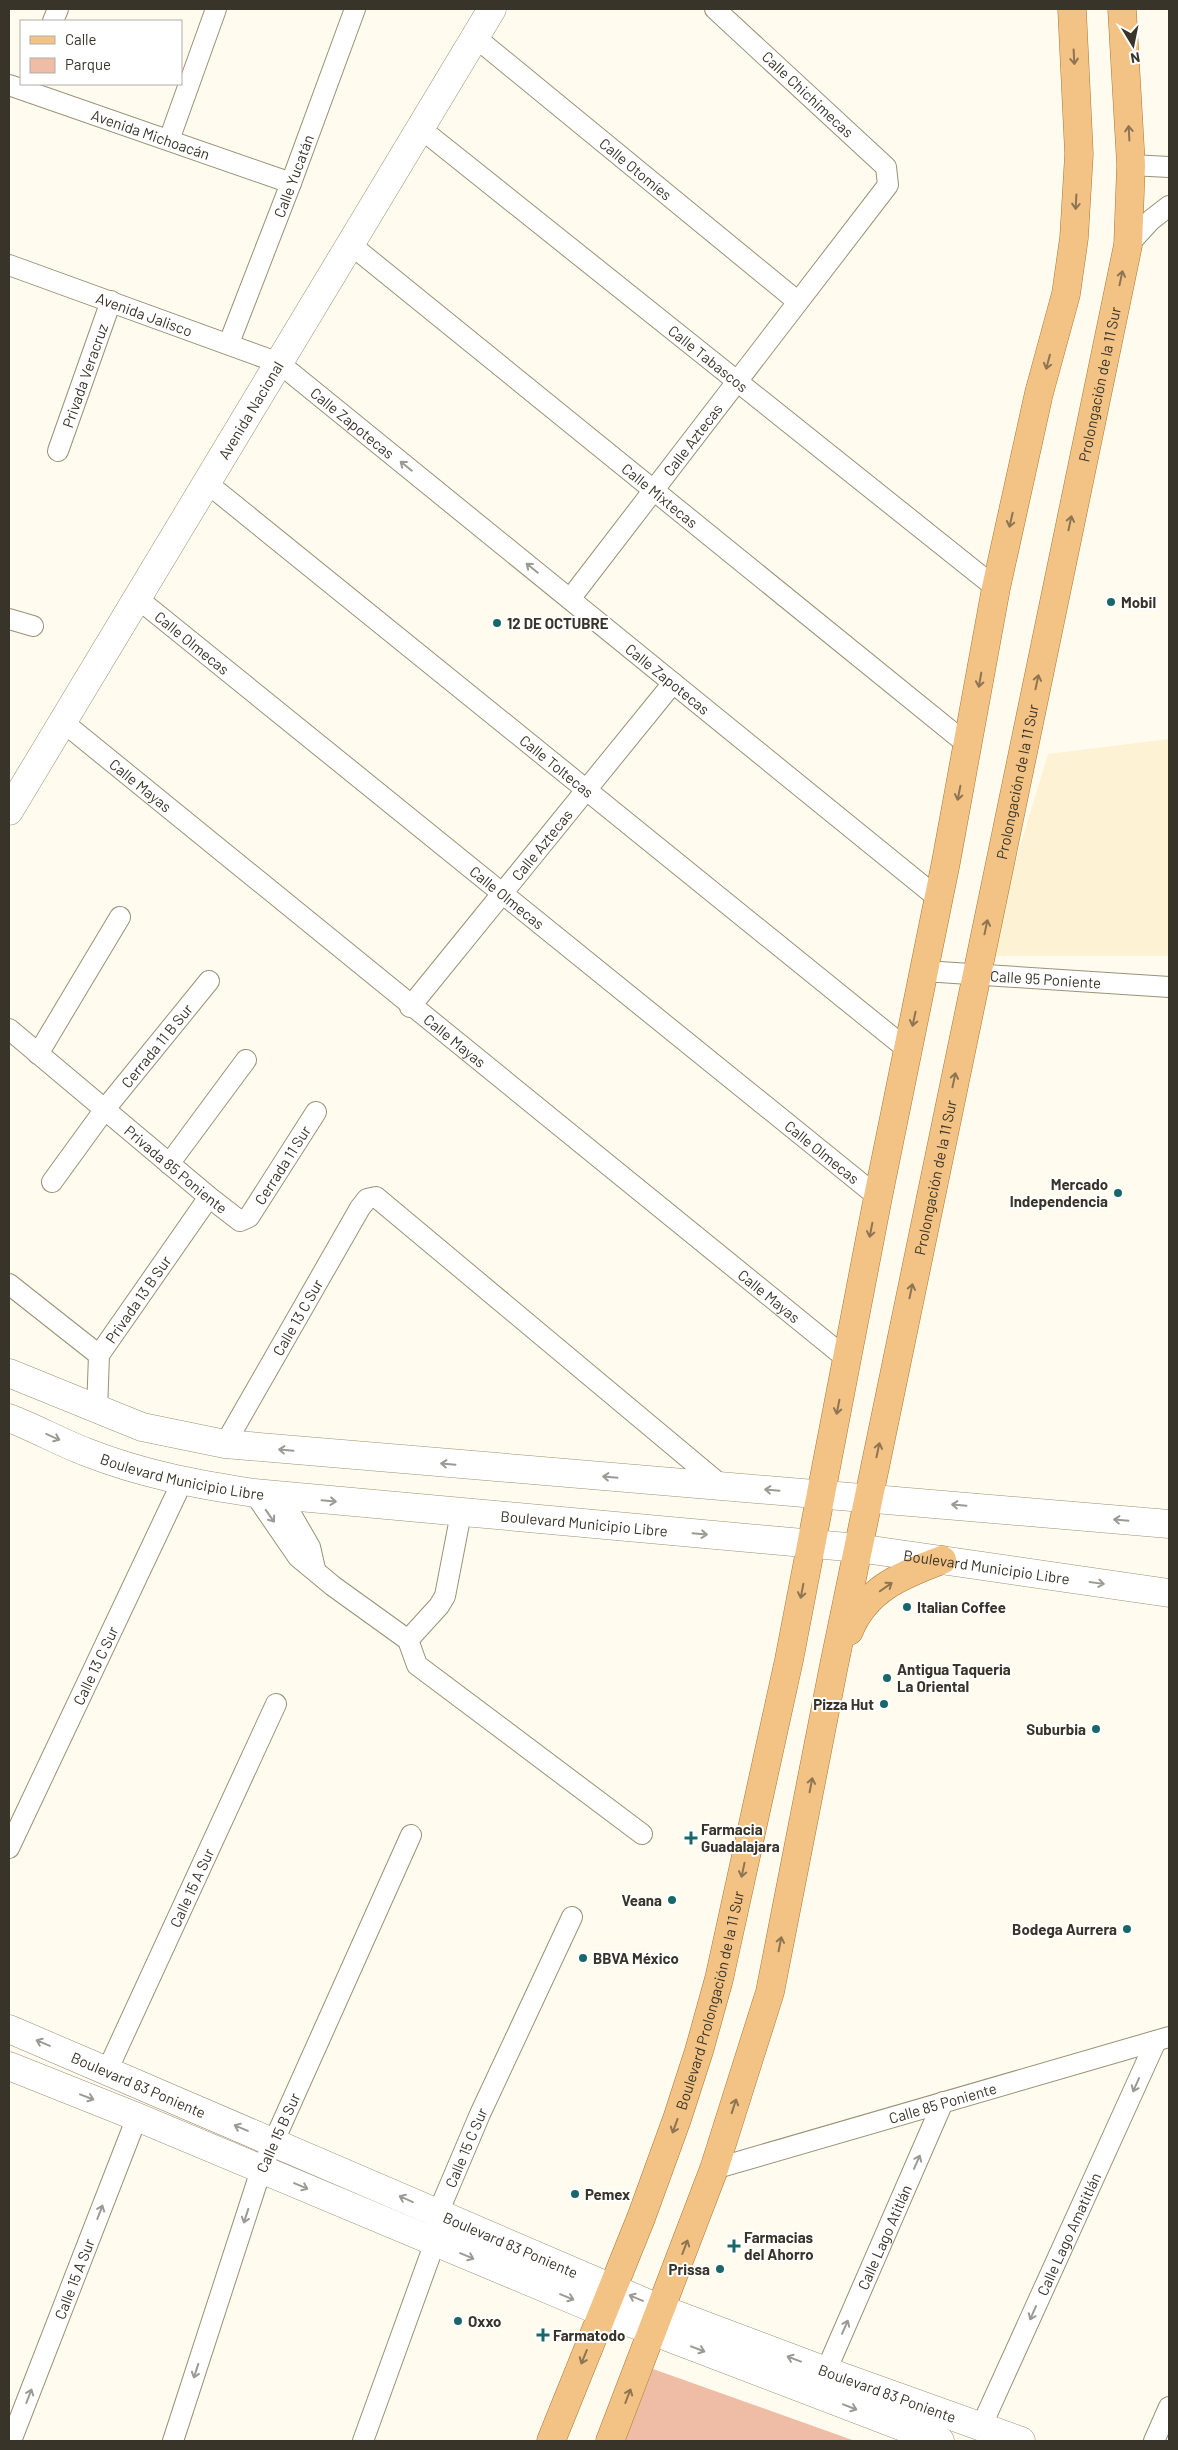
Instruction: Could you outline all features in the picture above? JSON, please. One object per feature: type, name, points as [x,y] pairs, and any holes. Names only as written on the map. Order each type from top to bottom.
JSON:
[{"type":"main road","name":"Avenida Nacional","points":[[9,811],[492,9]]},
{"type":"main road","points":[[811,1544],[968,745],[996,588],[1039,393],[1066,294],[1074,238],[1079,154],[1072,9]]},
{"type":"main road","name":"Prolongación de la 11 Sur","points":[[858,1548],[1128,245],[1131,165],[1122,9]]},
{"type":"main road","points":[[9,1373],[97,1411],[142,1427],[225,1444],[1169,1524]]},
{"type":"main road","name":"Boulevard Municipio Libre","points":[[10,1420],[130,1468],[182,1482],[254,1493],[281,1497],[858,1548],[1169,1593]]},
{"type":"main road","name":"Boulevard Prolongación de la 11 Sur","points":[[551,2441],[641,2218],[675,2127],[712,2008],[789,1660],[811,1544]]},
{"type":"main road","points":[[610,2441],[714,2169],[770,1992],[858,1548]]},
{"type":"main road","points":[[833,1670],[854,1619],[865,1602],[903,1575],[942,1560]]},
{"type":"main road","name":"Boulevard 83 Poniente","points":[[9,2031],[438,2213],[607,2300]]},
{"type":"main road","name":"Boulevard 83 Poniente","points":[[9,2066],[137,2116],[434,2242],[607,2300],[657,2320],[940,2441]]},
{"type":"main road","name":"Boulevard 83 Poniente","points":[[657,2320],[826,2372],[1021,2441]]},
{"type":"street","points":[[169,140],[216,9]]},
{"type":"street","name":"Calle Yucatán","points":[[229,343],[291,183],[354,9]]},
{"type":"street","name":"Calle Chichimecas","points":[[715,9],[886,167],[888,185]]},
{"type":"street","name":"Calle Otomíes","points":[[475,37],[797,301]]},
{"type":"street","name":"Avenida Michoacán","points":[[22,87],[291,183]]},
{"type":"street","name":"Calle Tabascos","points":[[420,128],[996,588]]},
{"type":"street","points":[[1131,165],[1169,167]]},
{"type":"street","name":"Calle Aztecas","points":[[570,599],[797,301],[888,185]]},
{"type":"street","points":[[1128,245],[1151,220],[1169,206]]},
{"type":"street","name":"Calle Mixtecas","points":[[350,244],[968,745]]},
{"type":"street","name":"Avenida Jalisco","points":[[9,265],[279,362]]},
{"type":"street","name":"Privada Veracruz","points":[[58,451],[111,301]]},
{"type":"street","name":"Calle Zapotecas","points":[[279,362],[938,899]]},
{"type":"street","name":"Calle Toltecas","points":[[206,483],[908,1050]]},
{"type":"street","name":"Calle Olmecas","points":[[137,598],[878,1197]]},
{"type":"street","points":[[9,620],[33,626]]},
{"type":"street","name":"Calle Aztecas","points":[[410,1007],[673,683]]},
{"type":"street","name":"Calle Mayas","points":[[62,722],[410,1007],[847,1359]]},
{"type":"street","points":[[38,1054],[120,917]]},
{"type":"street","name":"Calle 95 Poniente","points":[[924,971],[1169,987]]},
{"type":"street","name":"Cerrada 11 B Sur","points":[[105,1110],[209,981]]},
{"type":"street","name":"Privada 85 Poniente","points":[[9,1029],[209,1197],[240,1221],[249,1217]]},
{"type":"street","points":[[169,1164],[246,1060]]},
{"type":"street","points":[[52,1182],[105,1110]]},
{"type":"street","name":"Cerrada 11 Sur","points":[[249,1217],[316,1112]]},
{"type":"street","name":"Privada 13 B Sur","points":[[97,1411],[98,1355],[209,1197]]},
{"type":"street","name":"Calle 13 C Sur","points":[[225,1444],[360,1208],[367,1199],[376,1197],[722,1486]]},
{"type":"street","points":[[9,1284],[98,1355]]},
{"type":"street","name":"Calle 13 C Sur","points":[[9,1848],[182,1482]]},
{"type":"street","points":[[254,1493],[298,1557],[315,1569],[333,1586],[408,1640],[417,1665],[642,1834]]},
{"type":"street","points":[[281,1497],[310,1547],[315,1569]]},
{"type":"street","points":[[408,1640],[445,1596],[461,1513]]},
{"type":"street","name":"Calle 15 A Sur","points":[[107,2071],[276,1704]]},
{"type":"street","name":"Calle 15 B Sur","points":[[173,2441],[261,2170],[411,1835]]},
{"type":"street","name":"Calle 15 C Sur","points":[[363,2441],[434,2242],[438,2213],[480,2114],[572,1917]]},
{"type":"street","name":"Calle 85 Poniente","points":[[714,2169],[1162,2039]]},
{"type":"street","name":"Calle Lago Amatitlán","points":[[981,2427],[1162,2039]]},
{"type":"street","name":"Calle Lago Atitlán","points":[[826,2372],[943,2102]]},
{"type":"street","name":"Calle 15 A Sur","points":[[11,2441],[137,2116]]},
{"type":"street","points":[[1154,2441],[1169,2407]]},
{"type":"shaded area","points":[[1169,739],[1169,956],[987,956],[1048,754]]},
{"type":"green space","points":[[653,2369],[855,2441],[625,2441]]},
{"type":"place","name":"Mobil","points":[[1111,602]]},
{"type":"place","name":"12 DE OCTUBRE","points":[[497,623]]},
{"type":"place","name":"Mercado Independencia","points":[[1118,1193]]},
{"type":"place","name":"Italian Coffee","points":[[907,1607]]},
{"type":"place","name":"Antigua Taqueria La Oriental","points":[[887,1678]]},
{"type":"place","name":"Pizza Hut","points":[[884,1704]]},
{"type":"place","name":"Suburbia","points":[[1096,1729]]},
{"type":"place","name":"Farmacia Guadalajara","points":[[691,1838]]},
{"type":"place","name":"Veana","points":[[672,1900]]},
{"type":"place","name":"Bodega Aurrera","points":[[1127,1929]]},
{"type":"place","name":"BBVA México","points":[[583,1958]]},
{"type":"place","name":"Pemex","points":[[575,2194]]},
{"type":"place","name":"Farmacias del Ahorro","points":[[734,2246]]},
{"type":"place","name":"Prissa","points":[[720,2269]]},
{"type":"place","name":"Oxxo","points":[[458,2321]]},
{"type":"place","name":"Farmatodo","points":[[543,2335]]}]
